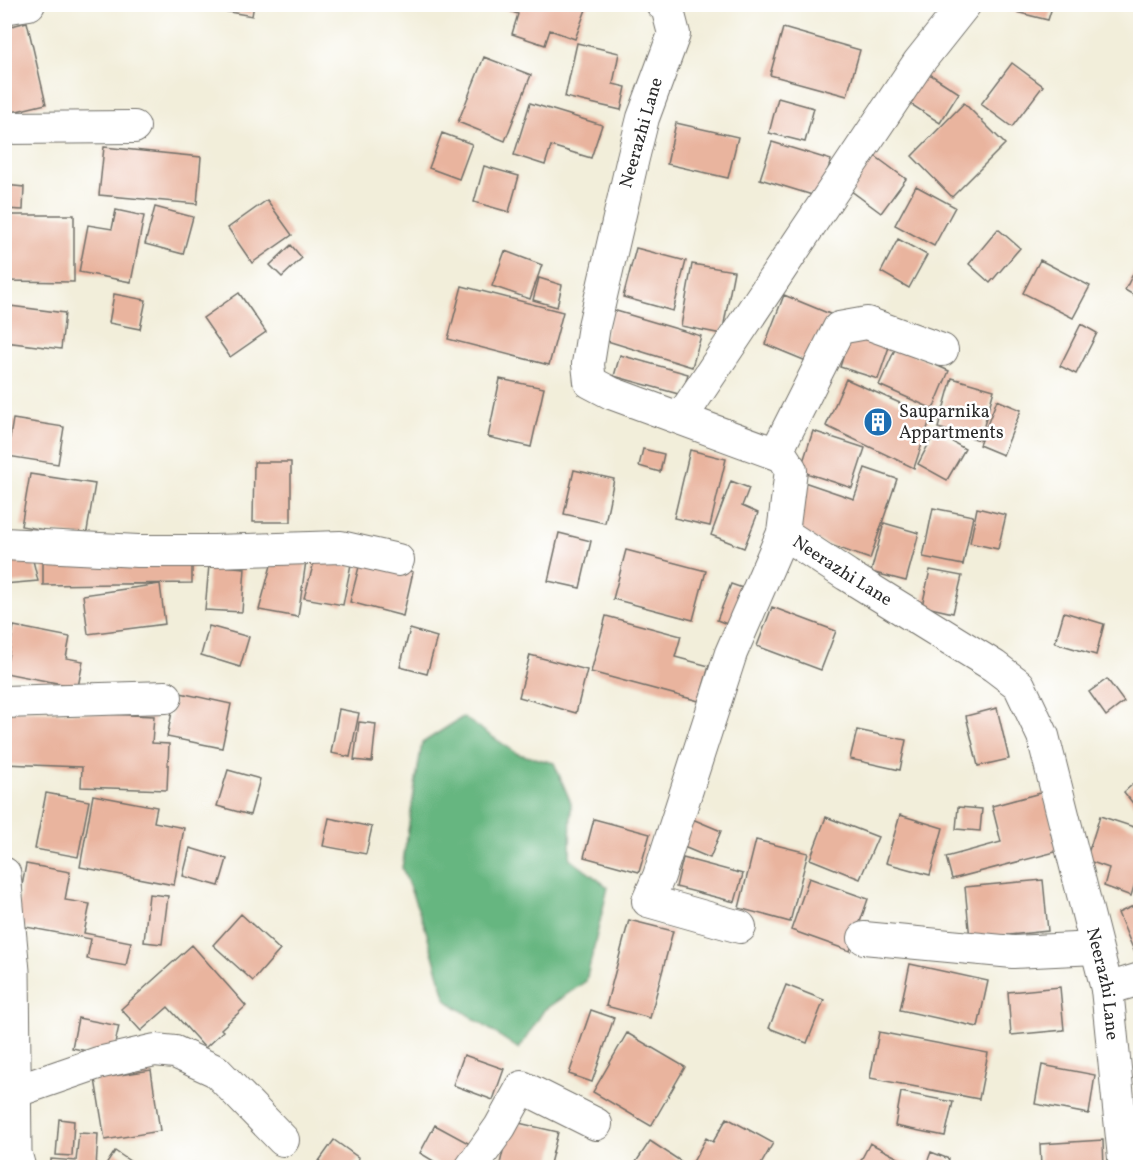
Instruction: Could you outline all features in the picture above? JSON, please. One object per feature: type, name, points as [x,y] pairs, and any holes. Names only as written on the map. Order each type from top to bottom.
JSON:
[{"type":"main road","points":[[4,874],[13,971],[13,1159]]},
{"type":"street","points":[[4,8],[29,4]]},
{"type":"street","points":[[681,418],[919,62],[965,4]]},
{"type":"street","name":"Neerazhi Lane","points":[[665,6],[674,34],[643,118],[594,326],[588,364],[590,382],[611,393],[776,453],[786,460],[791,470],[783,533],[994,666],[1019,685],[1043,736],[1107,989],[1125,1167]]},
{"type":"street","points":[[4,128],[134,127]]},
{"type":"street","points":[[776,453],[839,328],[867,323],[942,350]]},
{"type":"street","points":[[740,927],[648,901],[663,865],[731,653],[783,533]]},
{"type":"street","points":[[4,544],[203,551],[341,547],[398,560]]},
{"type":"street","points":[[4,702],[166,697]]},
{"type":"street","points":[[864,938],[1013,952],[1096,948]]},
{"type":"street","points":[[1107,989],[1140,979]]},
{"type":"street","points":[[14,1092],[98,1063],[155,1050],[175,1052],[216,1071],[283,1140]]},
{"type":"street","points":[[471,1167],[500,1127],[522,1087],[596,1124]]},
{"type":"green space","points":[[463,717],[518,754],[554,763],[571,803],[570,859],[608,887],[586,981],[544,1010],[519,1049],[446,1000],[425,927],[402,868],[422,743]]},
{"type":"building","points":[[224,4],[254,4],[252,16],[224,11]]},
{"type":"building","points":[[506,4],[588,4],[575,39],[550,30],[545,45],[512,34],[518,14],[504,9]]},
{"type":"building","points":[[1010,4],[1053,4],[1048,20],[1008,10]]},
{"type":"building","points":[[27,22],[46,104],[4,114],[4,28]]},
{"type":"building","points":[[783,28],[860,50],[847,96],[770,75]]},
{"type":"building","points":[[577,43],[619,53],[613,84],[626,87],[621,110],[565,97]]},
{"type":"building","points":[[484,57],[531,75],[505,141],[458,122]]},
{"type":"building","points":[[1012,63],[1043,86],[1012,127],[981,104]]},
{"type":"building","points":[[925,71],[959,93],[940,123],[906,101]]},
{"type":"building","points":[[778,98],[814,108],[805,142],[769,133]]},
{"type":"building","points":[[530,103],[602,125],[591,158],[551,146],[545,165],[514,155]]},
{"type":"building","points":[[964,103],[1005,144],[952,197],[912,156]]},
{"type":"building","points":[[676,123],[738,137],[728,178],[667,164]]},
{"type":"building","points":[[442,133],[472,144],[459,179],[429,168]]},
{"type":"building","points":[[772,142],[831,160],[819,197],[760,179]]},
{"type":"building","points":[[104,147],[201,157],[197,204],[99,195]]},
{"type":"building","points":[[875,156],[906,179],[881,213],[850,190]]},
{"type":"building","points":[[484,166],[519,176],[509,212],[474,202]]},
{"type":"building","points":[[4,185],[24,187],[23,210],[4,209]]},
{"type":"building","points":[[916,186],[955,207],[934,246],[895,225]]},
{"type":"building","points":[[267,200],[292,235],[252,263],[228,228]]},
{"type":"building","points":[[155,207],[193,217],[183,254],[145,244]]},
{"type":"building","points":[[116,210],[144,216],[131,282],[79,272],[88,225],[112,229]]},
{"type":"building","points":[[4,215],[74,215],[74,282],[4,281]]},
{"type":"building","points":[[998,229],[1020,248],[990,283],[969,264]]},
{"type":"building","points":[[898,239],[927,255],[909,288],[881,272]]},
{"type":"building","points":[[291,245],[302,258],[282,277],[270,265]]},
{"type":"building","points":[[636,248],[686,261],[673,311],[623,297]]},
{"type":"building","points":[[505,251],[542,265],[530,299],[492,286]]},
{"type":"building","points":[[1040,260],[1090,286],[1073,318],[1023,293]]},
{"type":"building","points":[[1140,260],[1140,299],[1125,290]]},
{"type":"building","points":[[692,264],[734,271],[722,334],[681,326]]},
{"type":"building","points":[[539,278],[562,285],[557,307],[533,300]]},
{"type":"building","points":[[462,286],[563,312],[549,365],[448,339]]},
{"type":"building","points":[[239,293],[266,332],[230,357],[203,318]]},
{"type":"building","points":[[114,294],[146,300],[140,329],[109,323]]},
{"type":"building","points":[[784,295],[830,314],[811,363],[765,344]]},
{"type":"building","points":[[10,306],[65,313],[61,349],[5,342]]},
{"type":"building","points":[[613,310],[701,336],[692,367],[604,340]]},
{"type":"building","points":[[1081,324],[1097,333],[1076,374],[1060,366]]},
{"type":"building","points":[[850,334],[889,347],[878,379],[840,367]]},
{"type":"building","points":[[896,347],[949,371],[933,409],[879,385]]},
{"type":"building","points":[[620,355],[688,374],[682,395],[614,376]]},
{"type":"building","points":[[952,378],[994,390],[980,440],[938,428]]},
{"type":"building","points":[[500,379],[544,388],[531,447],[488,437]]},
{"type":"building","name":"Sauparnika Appartments","points":[[846,379],[931,417],[914,468],[826,426]]},
{"type":"building","points":[[997,400],[1021,410],[1003,455],[979,445]]},
{"type":"building","points":[[13,419],[64,427],[58,464],[7,456]]},
{"type":"building","points":[[813,431],[865,448],[852,488],[800,471]]},
{"type":"building","points":[[935,432],[965,449],[947,480],[918,464]]},
{"type":"building","points":[[643,449],[664,454],[660,472],[639,466]]},
{"type":"building","points":[[690,450],[726,459],[710,526],[674,518]]},
{"type":"building","points":[[254,462],[291,462],[291,522],[253,522]]},
{"type":"building","points":[[865,468],[897,479],[870,559],[788,530],[804,482],[854,499]]},
{"type":"building","points":[[574,470],[614,479],[605,523],[564,514]]},
{"type":"building","points":[[30,474],[95,484],[86,537],[21,526]]},
{"type":"building","points":[[731,481],[749,488],[742,506],[758,513],[744,548],[711,535]]},
{"type":"building","points":[[933,508],[973,516],[963,565],[923,557]]},
{"type":"building","points":[[977,508],[1006,515],[998,549],[970,543]]},
{"type":"building","points":[[884,523],[919,533],[906,581],[871,572]]},
{"type":"building","points":[[559,533],[591,541],[580,588],[548,581]]},
{"type":"building","points":[[626,550],[706,571],[693,620],[613,599]]},
{"type":"building","points":[[4,552],[31,552],[38,581],[4,584]]},
{"type":"building","points":[[307,554],[298,617],[259,610],[273,558]]},
{"type":"building","points":[[353,554],[343,605],[304,598],[316,555]]},
{"type":"building","points":[[192,556],[192,583],[43,585],[43,558]]},
{"type":"building","points":[[361,559],[413,572],[403,616],[350,602]]},
{"type":"building","points":[[209,565],[245,568],[242,612],[205,610]]},
{"type":"building","points":[[930,570],[962,576],[953,613],[922,606]]},
{"type":"building","points":[[160,584],[165,624],[88,634],[83,595]]},
{"type":"building","points":[[731,584],[751,591],[737,628],[717,620]]},
{"type":"building","points":[[772,607],[836,631],[821,670],[757,646]]},
{"type":"building","points":[[1064,612],[1104,624],[1096,655],[1055,643]]},
{"type":"building","points":[[606,616],[681,636],[675,657],[709,666],[699,701],[591,672]]},
{"type":"building","points":[[14,626],[70,637],[66,658],[83,661],[78,687],[5,673]]},
{"type":"building","points":[[209,626],[249,637],[240,667],[201,655]]},
{"type":"building","points":[[410,629],[437,637],[427,674],[400,667]]},
{"type":"building","points":[[530,655],[587,670],[576,713],[519,697]]},
{"type":"building","points":[[1107,679],[1124,702],[1106,716],[1089,692]]},
{"type":"building","points":[[176,692],[231,704],[222,748],[167,737]]},
{"type":"building","points":[[997,708],[1009,759],[978,766],[966,716]]},
{"type":"building","points":[[339,709],[359,713],[350,757],[331,753]]},
{"type":"building","points":[[4,710],[154,716],[152,743],[169,744],[167,790],[81,787],[82,767],[4,764]]},
{"type":"building","points":[[359,722],[376,724],[372,762],[354,760]]},
{"type":"building","points":[[857,730],[906,740],[900,770],[850,759]]},
{"type":"building","points":[[228,770],[260,779],[250,815],[217,806]]},
{"type":"building","points":[[1140,778],[1140,812],[1124,792]]},
{"type":"building","points":[[1044,792],[1059,851],[952,879],[946,857],[1001,842],[992,806]]},
{"type":"building","points":[[46,793],[89,801],[78,857],[35,849]]},
{"type":"building","points":[[93,795],[157,807],[154,822],[184,828],[174,885],[80,867]]},
{"type":"building","points":[[958,807],[982,809],[980,831],[956,829]]},
{"type":"building","points":[[900,815],[943,828],[930,875],[886,863]]},
{"type":"building","points":[[1100,816],[1140,829],[1140,867],[1131,896],[1104,886],[1109,868],[1086,860]]},
{"type":"building","points":[[826,817],[878,837],[860,879],[810,859]]},
{"type":"building","points":[[329,818],[372,827],[366,854],[323,846]]},
{"type":"building","points":[[690,818],[721,831],[710,858],[679,845]]},
{"type":"building","points":[[594,819],[650,834],[639,872],[584,857]]},
{"type":"building","points":[[756,840],[808,853],[790,922],[739,908]]},
{"type":"building","points":[[190,848],[227,859],[219,886],[183,876]]},
{"type":"building","points":[[683,858],[743,874],[735,902],[676,887]]},
{"type":"building","points":[[26,864],[70,872],[65,900],[90,904],[84,933],[131,942],[126,966],[87,959],[91,939],[15,925]]},
{"type":"building","points":[[809,878],[868,899],[850,951],[791,930]]},
{"type":"building","points":[[1043,880],[1048,931],[970,939],[965,887]]},
{"type":"building","points":[[149,894],[168,896],[162,944],[144,942]]},
{"type":"building","points":[[1140,903],[1140,965],[1118,913]]},
{"type":"building","points":[[241,914],[280,950],[253,981],[213,945]]},
{"type":"building","points":[[629,920],[673,931],[650,1018],[606,1006]]},
{"type":"building","points":[[192,945],[246,1006],[221,1029],[223,1031],[205,1048],[168,1007],[141,1031],[121,1009]]},
{"type":"building","points":[[910,964],[988,981],[978,1027],[900,1010]]},
{"type":"building","points":[[786,985],[824,1000],[807,1043],[769,1028]]},
{"type":"building","points":[[1060,987],[1064,1030],[1011,1035],[1008,992]]},
{"type":"building","points":[[591,1010],[614,1018],[592,1082],[569,1074]]},
{"type":"building","points":[[78,1018],[119,1026],[112,1056],[72,1048]]},
{"type":"building","points":[[879,1032],[988,1053],[979,1099],[870,1078]]},
{"type":"building","points":[[627,1033],[685,1067],[651,1126],[593,1092]]},
{"type":"building","points":[[464,1055],[504,1069],[493,1100],[453,1085]]},
{"type":"building","points":[[1042,1065],[1095,1075],[1089,1114],[1035,1104]]},
{"type":"building","points":[[151,1070],[160,1131],[105,1140],[95,1079]]},
{"type":"building","points":[[901,1092],[953,1102],[945,1136],[895,1126]]},
{"type":"building","points":[[727,1118],[773,1143],[759,1168],[703,1168],[693,1162],[706,1138],[713,1142]]},
{"type":"building","points":[[59,1119],[74,1121],[72,1156],[56,1155]]},
{"type":"building","points":[[510,1121],[558,1132],[549,1168],[499,1168]]},
{"type":"building","points":[[435,1125],[470,1144],[457,1168],[445,1168],[420,1153]]},
{"type":"building","points":[[79,1133],[98,1134],[96,1168],[51,1168],[51,1159],[76,1161]]},
{"type":"building","points":[[334,1140],[359,1158],[352,1168],[314,1168]]},
{"type":"building","points":[[1103,1140],[1104,1168],[1041,1168],[1040,1144]]},
{"type":"building","points":[[650,1141],[691,1168],[632,1168]]},
{"type":"building","points":[[870,1143],[917,1168],[853,1168],[856,1162],[859,1164]]},
{"type":"building","points":[[115,1151],[140,1168],[104,1168]]},
{"type":"building","points":[[931,1152],[949,1159],[946,1168],[925,1168]]},
{"type":"place","name":"Sauparnika Appartments","points":[[878,422]]}]
